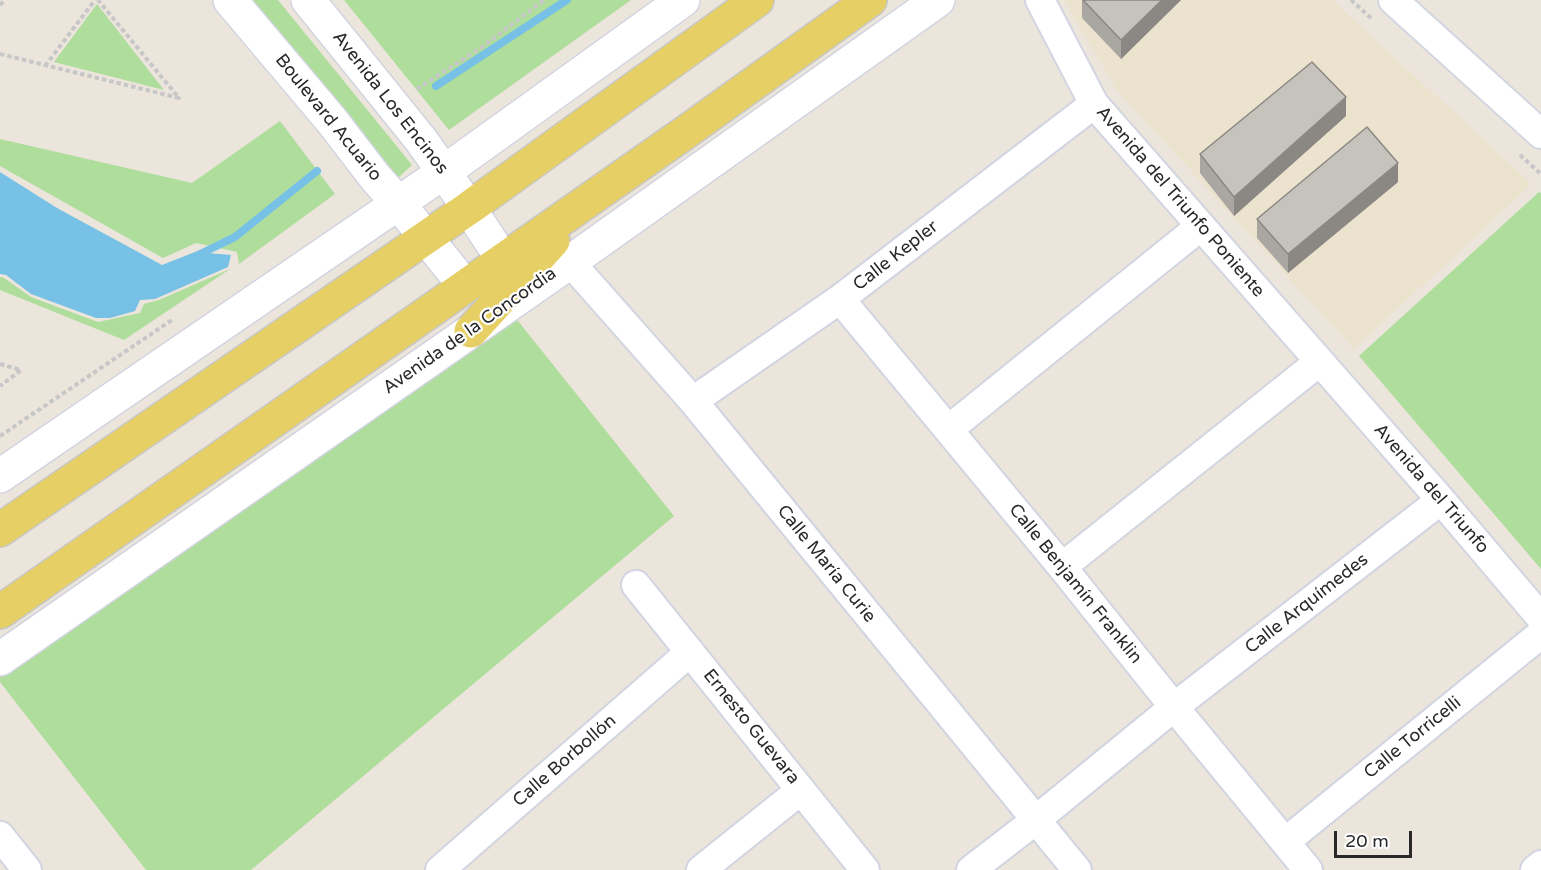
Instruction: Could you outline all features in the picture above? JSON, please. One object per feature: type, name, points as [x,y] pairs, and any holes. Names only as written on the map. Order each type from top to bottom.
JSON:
[{"type":"main road","points":[[0,530],[469,208],[758,0]]},
{"type":"main road","points":[[0,612],[706,118],[870,0]]},
{"type":"main road","points":[[471,331],[593,197]]},
{"type":"street","name":"Boulevard Acuario","points":[[230,0],[332,120],[375,177],[465,286]]},
{"type":"street","name":"Avenida Los Encinos","points":[[309,0],[421,140],[503,260]]},
{"type":"street","points":[[0,476],[444,172],[683,0]]},
{"type":"street","name":"Avenida de la Concordia","points":[[0,659],[570,262],[938,0]]},
{"type":"street","name":"Avenida del Triunfo Poniente","points":[[1040,0],[1094,104],[1319,362]]},
{"type":"street","points":[[1393,0],[1541,134]]},
{"type":"street","name":"Calle Kepler","points":[[693,402],[840,299],[1094,104]]},
{"type":"street","points":[[949,429],[1201,225]]},
{"type":"street","name":"Calle María Curie","points":[[570,262],[693,402],[1077,870]]},
{"type":"street","name":"Calle Benjamín Franklin","points":[[840,299],[949,429],[1308,870]]},
{"type":"street","points":[[1062,567],[1319,362]]},
{"type":"street","name":"Avenida del Triunfo","points":[[1319,362],[1541,618]]},
{"type":"street","name":"Calle Arquímedes","points":[[971,870],[1174,707],[1441,500]]},
{"type":"street","name":"Ernesto Guevara","points":[[636,585],[865,870]]},
{"type":"street","name":"Calle Torricelli","points":[[1285,842],[1541,634]]},
{"type":"street","name":"Calle Borbollón","points":[[440,870],[690,652]]},
{"type":"street","points":[[701,870],[801,790]]},
{"type":"street","points":[[0,836],[27,870]]},
{"type":"street","points":[[1535,870],[1541,865]]},
{"type":"path","points":[[0,5],[5,0]]},
{"type":"path","points":[[0,54],[45,66],[179,98],[97,0],[45,66]]},
{"type":"path","points":[[409,94],[482,47],[544,0]]},
{"type":"path","points":[[0,436],[177,316]]},
{"type":"path","points":[[0,363],[21,370],[0,386]]},
{"type":"shaded area","points":[[1064,0],[1332,0],[1532,184],[1354,349],[1116,89]]},
{"type":"green space","points":[[250,0],[278,0],[412,165],[397,179]]},
{"type":"green space","points":[[344,0],[631,0],[449,130]]},
{"type":"green space","points":[[97,4],[164,90],[54,62]]},
{"type":"green space","points":[[280,121],[335,194],[239,264],[237,252],[196,243],[163,258],[0,166],[0,139],[192,183]]},
{"type":"green space","points":[[1539,192],[1541,193],[1541,569],[1359,356]]},
{"type":"green space","points":[[230,269],[124,340],[0,290],[0,277],[31,297],[98,322],[140,313],[144,304],[159,300]]},
{"type":"green space","points":[[514,316],[674,516],[251,870],[146,870],[0,682],[0,674]]},
{"type":"water","points":[[0,172],[57,208],[162,265],[195,252],[231,255],[228,267],[155,299],[140,300],[135,311],[110,318],[96,318],[31,294],[6,275],[0,274]]},
{"type":"building","points":[[1083,0],[1162,0],[1121,40]]},
{"type":"building","points":[[1312,62],[1346,97],[1234,197],[1200,154]]},
{"type":"building","points":[[1367,127],[1398,163],[1288,254],[1257,219]]},
{"type":"waterway","points":[[436,86],[567,0]]},
{"type":"waterway","points":[[196,256],[235,237],[317,171]]}]
